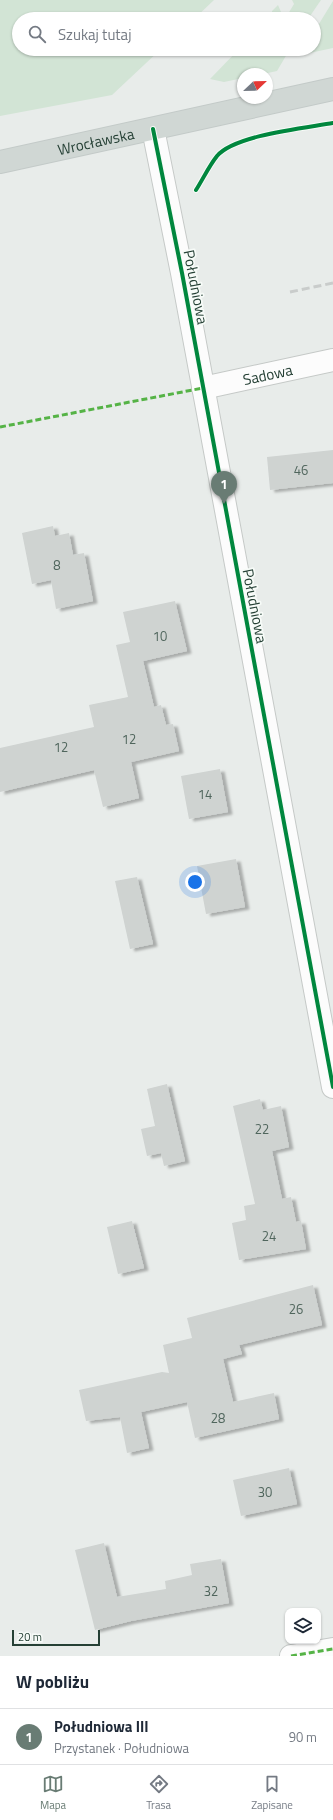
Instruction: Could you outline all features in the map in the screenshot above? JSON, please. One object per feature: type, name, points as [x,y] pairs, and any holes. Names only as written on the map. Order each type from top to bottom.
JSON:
[{"type":"main road","name":"Wrocławska","points":[[0,162],[91,143],[155,138],[230,112],[333,89]]},
{"type":"street","name":"Południowa","points":[[155,138],[182,273],[202,388],[333,1087]]},
{"type":"street","name":"Sadowa","points":[[202,388],[333,360]]},
{"type":"street","points":[[291,1656],[333,1649]]},
{"type":"green space","points":[[0,0],[214,0],[201,12],[12,12],[12,56],[154,56],[112,95],[0,116]]},
{"type":"green space","points":[[292,0],[321,0],[313,12],[289,12],[294,4]]},
{"type":"green space","points":[[333,1],[333,48],[321,51],[321,21]]},
{"type":"green space","points":[[278,5],[281,12],[272,12],[272,11]]},
{"type":"green space","points":[[232,56],[286,56],[277,71],[273,72],[273,68],[237,68],[237,79],[224,82],[210,79]]},
{"type":"building","points":[[333,450],[333,483],[270,490],[267,457]]},
{"type":"building","points":[[53,526],[55,536],[69,533],[73,555],[84,553],[93,601],[56,609],[51,580],[32,584],[22,533]]},
{"type":"building","points":[[175,601],[187,651],[143,661],[154,707],[161,705],[166,725],[173,724],[179,751],[131,762],[139,798],[103,807],[94,770],[0,792],[0,748],[94,727],[89,705],[128,697],[116,645],[130,642],[123,612]]},
{"type":"building","points":[[220,769],[228,812],[189,819],[181,776]]},
{"type":"building","points":[[236,859],[245,907],[206,914],[197,866]]},
{"type":"building","points":[[137,877],[153,944],[130,949],[115,881]]},
{"type":"building","points":[[167,1084],[185,1161],[164,1166],[161,1153],[147,1156],[141,1129],[155,1126],[147,1089]]},
{"type":"building","points":[[260,1099],[263,1110],[281,1106],[289,1147],[272,1151],[282,1199],[291,1197],[296,1222],[301,1221],[306,1249],[239,1260],[232,1223],[246,1220],[244,1206],[255,1204],[233,1106]]},
{"type":"building","points":[[132,1221],[144,1268],[118,1274],[107,1227]]},
{"type":"building","points":[[313,1285],[322,1325],[239,1345],[242,1354],[223,1359],[233,1402],[274,1393],[279,1419],[195,1438],[187,1402],[141,1412],[149,1448],[127,1453],[120,1417],[86,1421],[79,1390],[162,1372],[169,1373],[163,1345],[192,1338],[187,1318]]},
{"type":"building","points":[[289,1468],[297,1504],[241,1516],[233,1480]]},
{"type":"building","points":[[104,1543],[117,1597],[166,1589],[165,1581],[192,1575],[190,1564],[221,1559],[229,1603],[131,1621],[95,1630],[75,1550]]},
{"type":"railway","points":[[290,292],[333,283]]},
{"type":"marked path","points":[[0,427],[203,388]]},
{"type":"marked path","points":[[291,1656],[333,1649]]},
{"type":"cycle path","points":[[196,190],[214,160],[226,149],[254,138],[289,130],[333,123]]},
{"type":"cycle path","points":[[153,129],[182,273],[333,1087]]},
{"type":"place","name":"Południowa III","points":[[224,504]]}]
